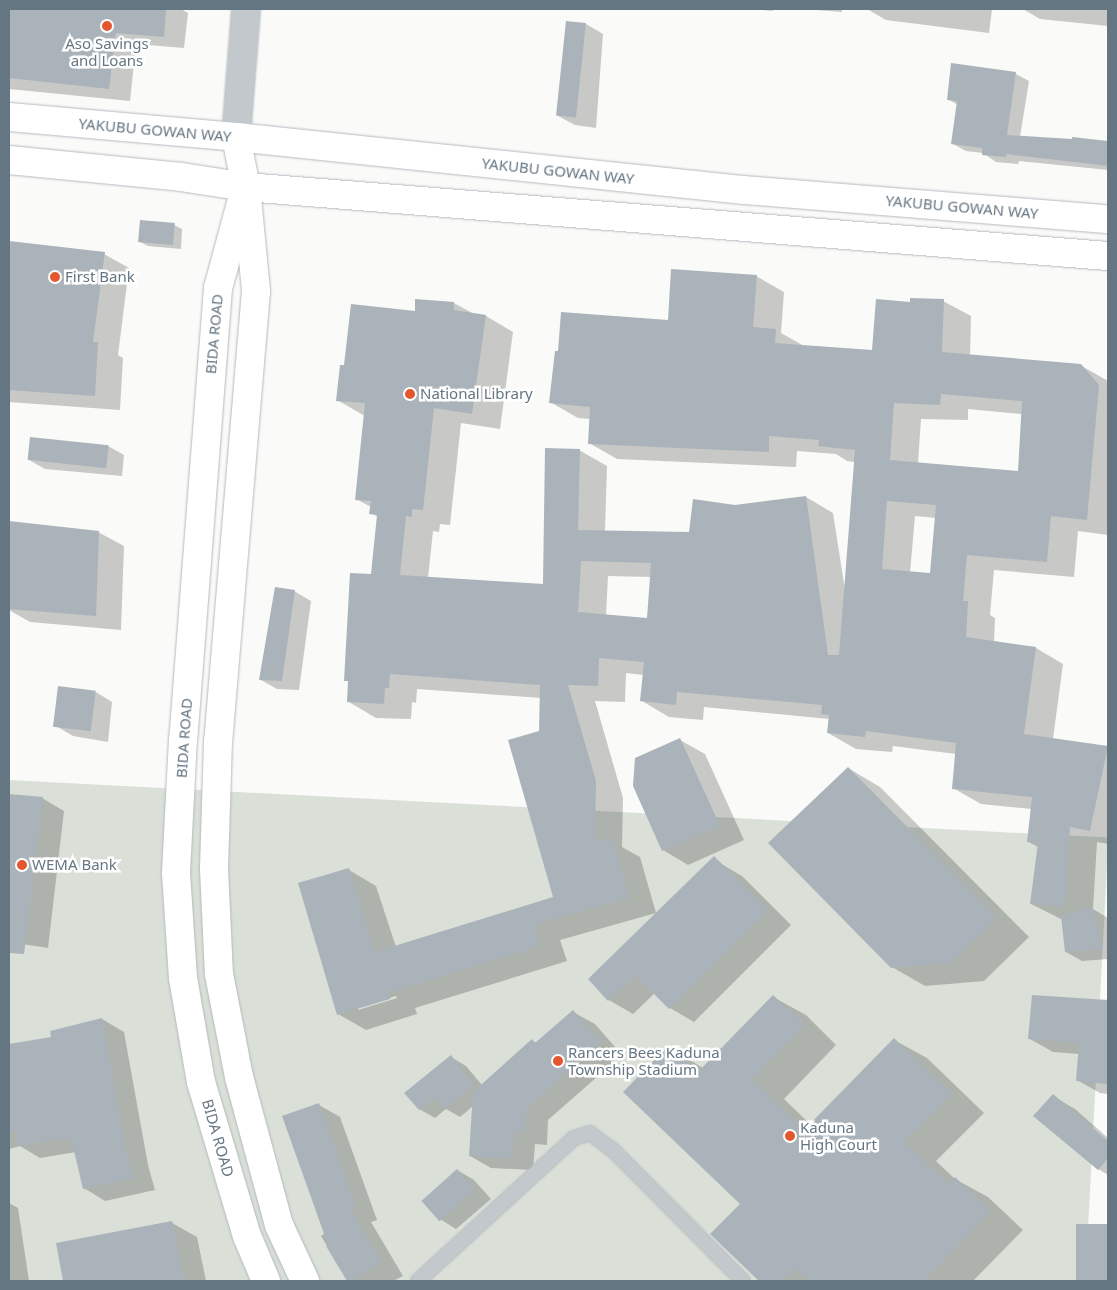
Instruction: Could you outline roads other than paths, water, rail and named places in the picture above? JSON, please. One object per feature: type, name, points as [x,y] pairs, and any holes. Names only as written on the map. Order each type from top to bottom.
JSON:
[{"type":"street","name":"BIDA ROAD","points":[[246,9],[236,137],[246,187],[256,291],[218,741],[214,869],[220,974],[239,1077],[279,1225],[305,1281]]},
{"type":"street","name":"YAKUBU GOWAN WAY","points":[[9,117],[236,137],[744,190],[1108,219]]},
{"type":"street","points":[[9,160],[181,177],[246,187],[1108,256]]},
{"type":"street","name":"BIDA ROAD","points":[[246,187],[218,288],[183,739],[176,872],[183,978],[202,1082],[246,1236],[266,1281]]},
{"type":"lane","points":[[418,1281],[574,1138],[590,1134],[614,1151],[743,1281]]},
{"type":"place","name":"Aso Savings and Loans","points":[[107,26]]},
{"type":"place","name":"First Bank","points":[[55,277]]},
{"type":"place","name":"National Library","points":[[410,394]]},
{"type":"place","name":"WEMA Bank","points":[[22,865]]},
{"type":"place","name":"Rancers Bees Kaduna Township Stadium","points":[[558,1061]]},
{"type":"place","name":"Kaduna High Court","points":[[790,1136]]}]
